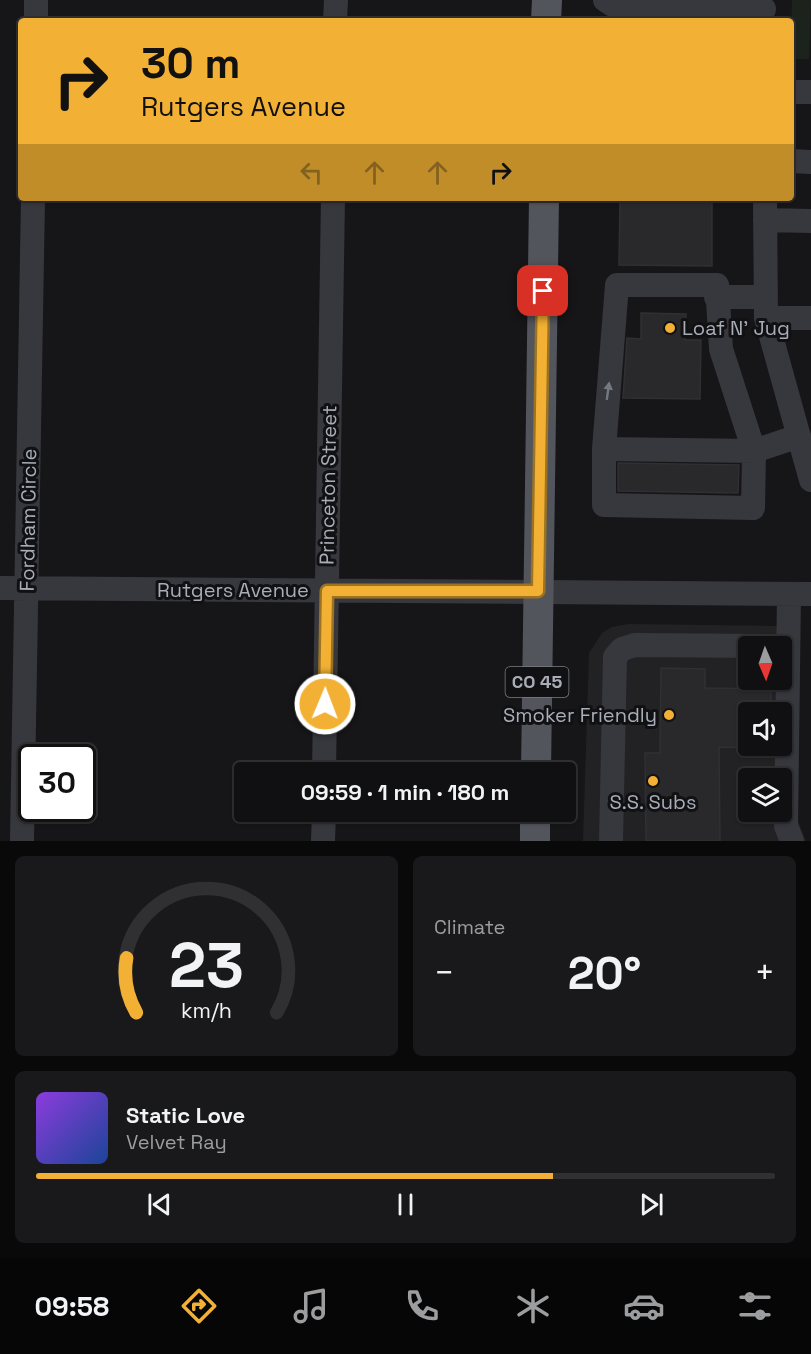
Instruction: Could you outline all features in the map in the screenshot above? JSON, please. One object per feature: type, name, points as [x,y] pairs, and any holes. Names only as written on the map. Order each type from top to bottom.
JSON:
[{"type":"main road","points":[[546,18],[547,0]]},
{"type":"main road","name":"CO 45","points":[[536,762],[544,201]]},
{"type":"main road","points":[[535,822],[535,841]]},
{"type":"street","points":[[36,0],[36,18]]},
{"type":"street","points":[[335,18],[336,0]]},
{"type":"street","points":[[605,0],[620,9],[634,10],[764,10]]},
{"type":"street","points":[[794,92],[811,92]]},
{"type":"street","points":[[794,162],[811,162]]},
{"type":"street","name":"Fordham Circle","points":[[22,841],[33,201]]},
{"type":"street","name":"Princeton Street","points":[[324,762],[333,201]]},
{"type":"street","points":[[811,221],[765,209],[766,307],[811,480]]},
{"type":"street","points":[[617,285],[717,285],[721,349],[754,451],[753,508],[604,505],[604,449],[617,285]]},
{"type":"street","points":[[716,297],[811,318]]},
{"type":"street","points":[[604,449],[754,451],[799,436]]},
{"type":"street","name":"Rutgers Avenue","points":[[0,588],[800,595]]},
{"type":"street","points":[[783,636],[800,595]]},
{"type":"street","points":[[611,841],[615,657],[622,649],[635,645],[738,646]]},
{"type":"street","points":[[781,690],[786,826],[792,841]]},
{"type":"street","points":[[323,841],[324,822]]},
{"type":"shaded area","points":[[792,0],[811,0],[809,59],[794,59],[794,18],[792,18]]},
{"type":"shaded area","points":[[629,624],[782,626],[783,636],[738,636],[738,690],[787,690],[788,702],[738,702],[738,756],[792,756],[792,748],[798,821],[806,841],[583,841],[589,653],[602,633],[612,627]]},
{"type":"building","points":[[620,201],[712,201],[712,266],[619,265]]},
{"type":"building","points":[[641,313],[686,314],[685,340],[701,340],[700,399],[623,398],[627,338],[641,339]]},
{"type":"building","points":[[618,463],[739,465],[738,493],[618,491]]},
{"type":"building","points":[[661,668],[705,669],[705,688],[771,690],[771,702],[738,702],[738,748],[719,747],[720,841],[646,841],[645,753],[660,753]]},
{"type":"place","name":"Loaf N' Jug","points":[[670,328]]},
{"type":"place","name":"Smoker Friendly","points":[[669,715]]},
{"type":"place","name":"S.S. Subs","points":[[653,781]]},
{"type":"route","points":[[325,704],[327,591],[538,591],[543,291]]}]
